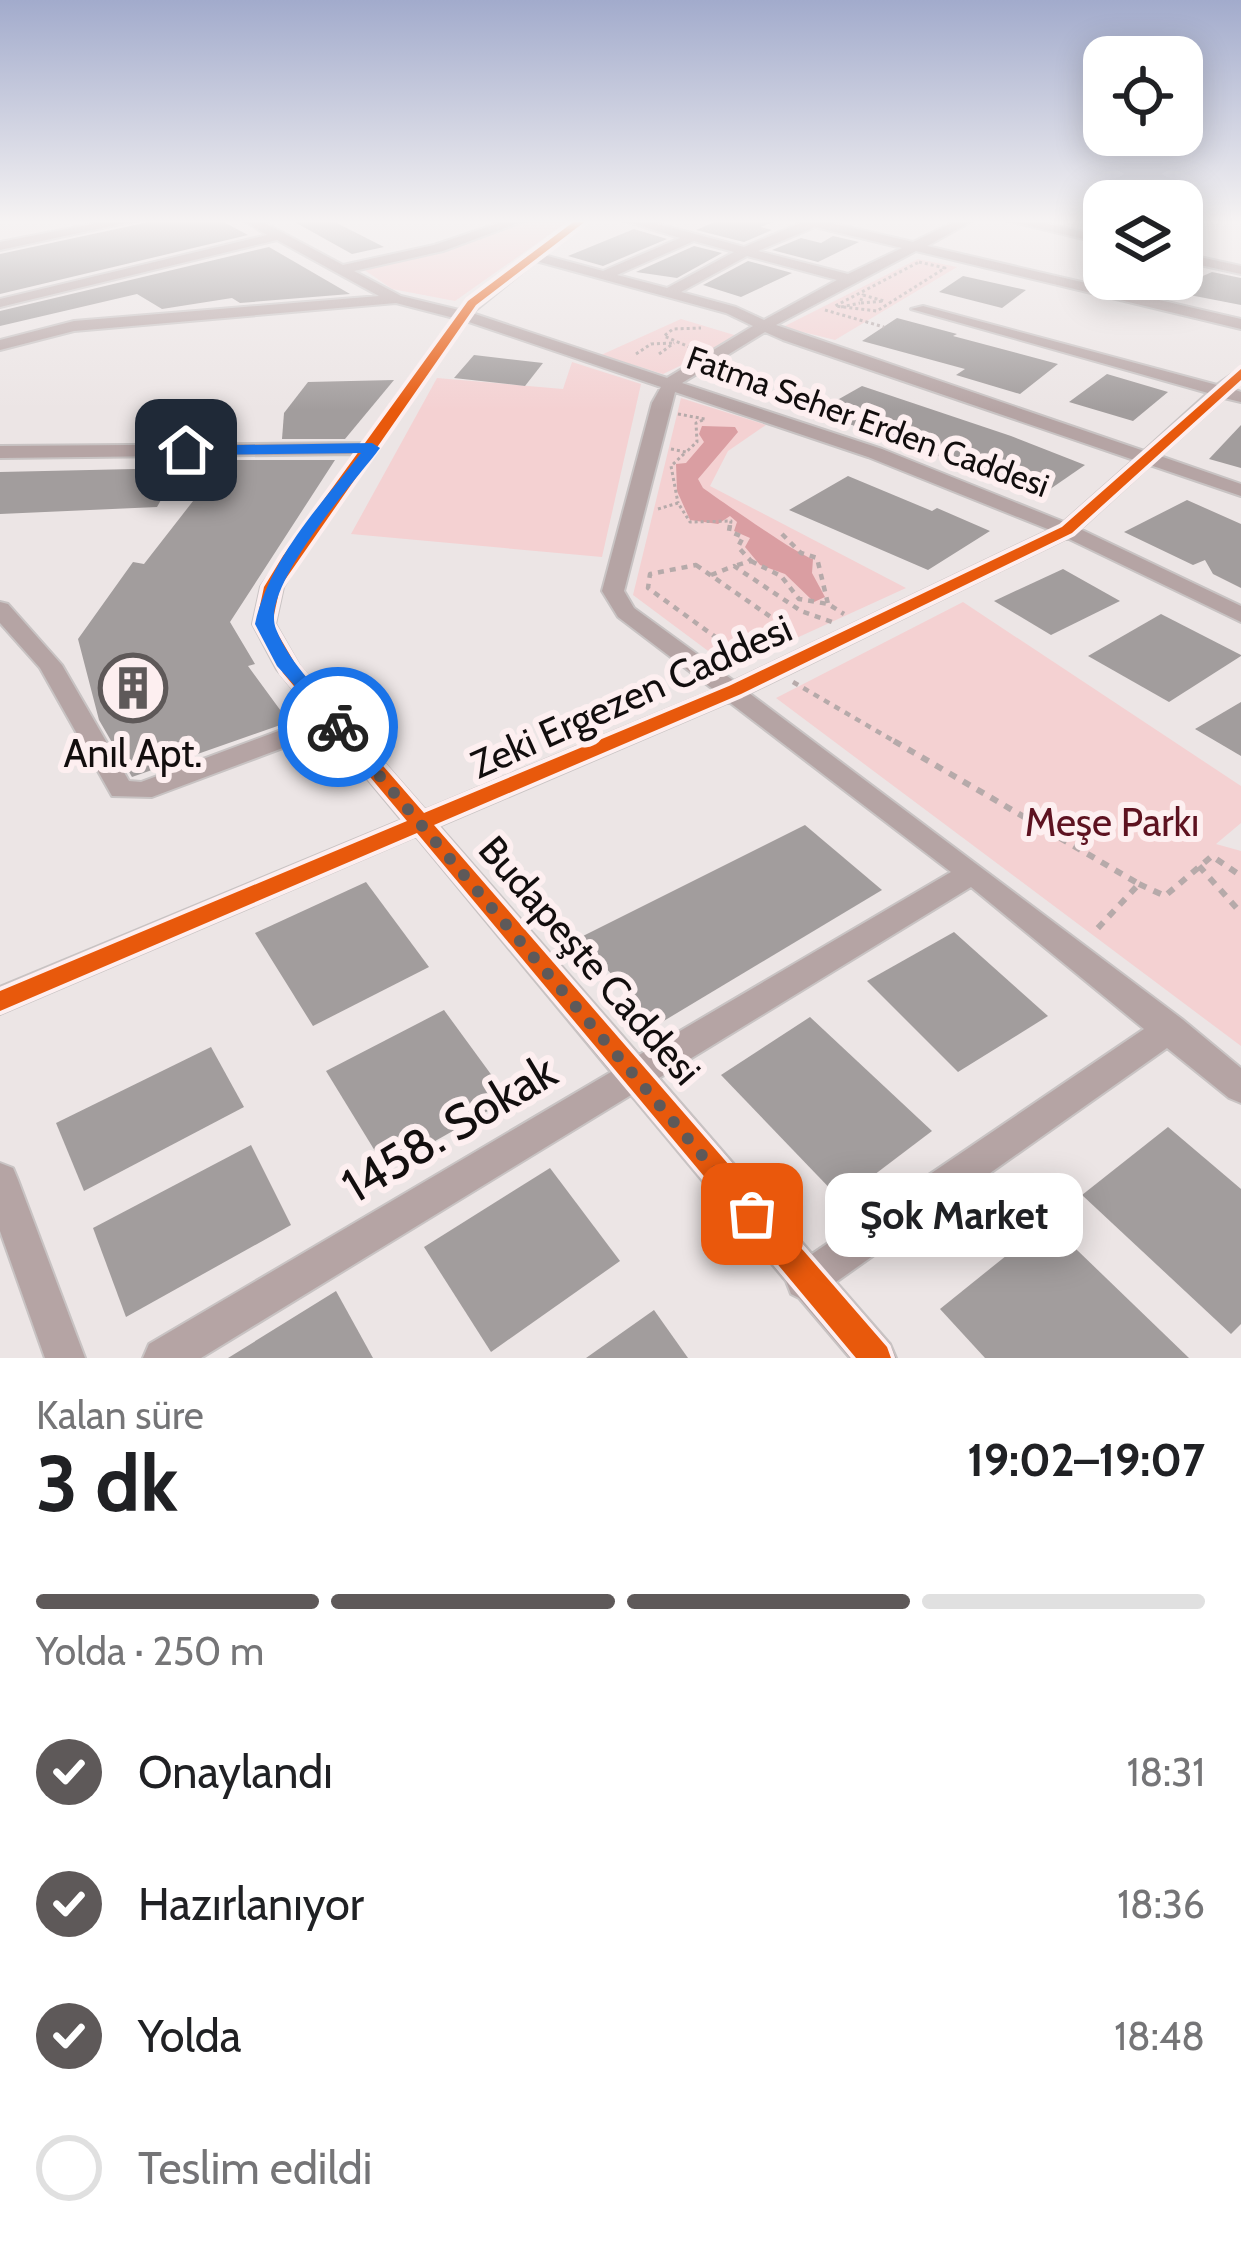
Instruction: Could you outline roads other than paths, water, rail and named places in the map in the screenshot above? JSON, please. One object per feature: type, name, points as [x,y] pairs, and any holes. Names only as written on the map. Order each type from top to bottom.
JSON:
[{"type":"street","points":[[0,303],[81,283]]},
{"type":"street","points":[[365,283],[396,299]]},
{"type":"street","name":"Budapeşte Caddesi","points":[[500,283],[463,315],[289,559],[272,587],[264,624],[284,662],[332,720],[635,1072],[805,1281],[876,1358]]},
{"type":"street","points":[[637,283],[1241,490]]},
{"type":"street","points":[[669,292],[685,283]]},
{"type":"street","points":[[842,283],[769,326],[675,394],[650,447],[613,591],[626,612],[972,873],[1241,1088]]},
{"type":"street","points":[[1065,283],[1241,324]]},
{"type":"street","points":[[0,345],[74,326],[396,299]]},
{"type":"street","name":"Fatma Seher Erden Caddesi","points":[[396,299],[463,315],[631,370],[675,394],[863,448],[1067,530],[1241,615]]},
{"type":"street","points":[[918,309],[1232,395]]},
{"type":"street","name":"Zeki Ergezen Caddesi","points":[[0,1001],[735,690],[1067,530],[1146,459],[1232,395],[1241,373]]},
{"type":"street","points":[[0,452],[372,448]]},
{"type":"street","points":[[0,609],[50,665],[121,790],[143,791],[332,720]]},
{"type":"street","name":"1458. Sokak","points":[[163,1358],[972,873]]},
{"type":"street","points":[[805,1281],[1170,1028]]},
{"type":"street","points":[[0,1180],[65,1358]]},
{"type":"place","name":"Anıl Apt.","points":[[133,688]]},
{"type":"place","name":"Şok Market","points":[[752,1214]]},
{"type":"park label","name":"Meşe Parkı","points":[[1112,822]]}]
